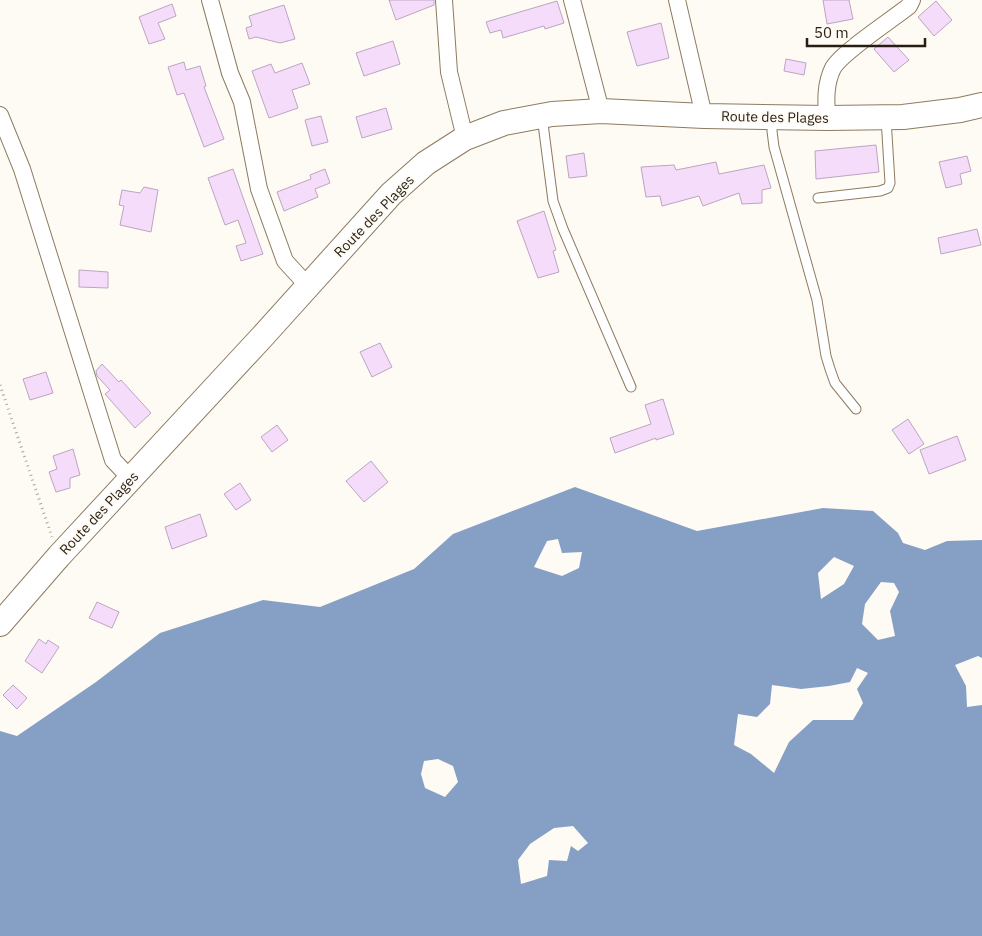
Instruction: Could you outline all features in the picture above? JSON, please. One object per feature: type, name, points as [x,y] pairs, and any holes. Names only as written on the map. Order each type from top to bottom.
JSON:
[{"type":"street","points":[[210,0],[230,73],[242,102],[259,189],[285,261],[308,286]]},
{"type":"street","points":[[444,0],[449,72],[465,138]]},
{"type":"street","points":[[572,0],[602,112]]},
{"type":"street","points":[[677,0],[704,116]]},
{"type":"street","points":[[827,118],[826,93],[834,68],[848,53],[909,6],[912,0]]},
{"type":"street","name":"Route des Plages","points":[[0,624],[59,556],[391,194],[426,163],[465,138],[504,123],[552,114],[602,112],[704,116],[886,118],[960,110],[982,105]]},
{"type":"street","points":[[0,115],[22,169],[113,460],[130,479]]},
{"type":"lane","points":[[542,116],[550,186],[563,230],[631,387]]},
{"type":"lane","points":[[773,117],[774,147],[817,300],[826,356],[835,383],[856,409]]},
{"type":"lane","points":[[818,198],[888,188],[890,184],[886,118]]},
{"type":"path","points":[[0,385],[59,556]]},
{"type":"water","points":[[575,487],[697,531],[823,508],[873,511],[898,533],[903,543],[925,550],[947,541],[982,540],[982,658],[978,656],[955,665],[966,686],[967,707],[982,705],[982,936],[0,936],[0,731],[17,736],[96,682],[160,633],[263,600],[320,607],[414,569],[453,534]],"holes":[[[558,539],[562,553],[582,552],[579,568],[562,576],[534,567],[547,541]],[[834,557],[854,566],[844,584],[821,599],[818,573]],[[881,582],[894,583],[899,592],[890,611],[895,636],[878,640],[862,624],[865,604]],[[857,668],[868,673],[857,689],[863,703],[853,720],[813,720],[789,742],[774,773],[751,754],[734,745],[738,714],[757,717],[770,704],[772,685],[801,689],[850,682]],[[438,759],[453,766],[458,782],[445,797],[425,788],[421,774],[424,761]],[[573,826],[588,843],[578,851],[571,846],[567,861],[549,860],[547,876],[521,884],[518,860],[530,844],[554,828]]]},
{"type":"building","points":[[389,0],[434,0],[434,5],[396,20]]},
{"type":"building","points":[[823,0],[849,0],[853,19],[827,24]]},
{"type":"building","points":[[557,1],[564,23],[545,29],[544,26],[503,38],[501,30],[490,33],[486,22]]},
{"type":"building","points":[[936,1],[952,20],[934,36],[918,17]]},
{"type":"building","points":[[172,4],[176,16],[158,23],[165,39],[149,44],[139,17]]},
{"type":"building","points":[[284,5],[295,39],[280,43],[256,37],[249,39],[246,28],[252,26],[249,16]]},
{"type":"building","points":[[661,23],[669,58],[637,66],[627,32]]},
{"type":"building","points":[[888,37],[909,60],[894,72],[874,49]]},
{"type":"building","points":[[393,41],[400,64],[364,76],[356,53]]},
{"type":"building","points":[[786,59],[806,63],[804,75],[784,71]]},
{"type":"building","points":[[184,62],[186,70],[200,66],[206,86],[204,87],[224,139],[204,147],[184,93],[177,95],[168,67]]},
{"type":"building","points":[[302,63],[310,84],[292,90],[298,108],[269,118],[252,71],[271,64],[275,73]]},
{"type":"building","points":[[386,108],[392,129],[362,138],[356,117]]},
{"type":"building","points":[[321,116],[328,142],[312,146],[305,120]]},
{"type":"building","points":[[876,145],[879,172],[816,179],[815,151]]},
{"type":"building","points":[[584,153],[587,176],[569,178],[566,156]]},
{"type":"building","points":[[967,156],[971,171],[960,174],[962,184],[946,188],[939,162]]},
{"type":"building","points":[[716,162],[719,174],[764,165],[771,188],[762,190],[762,203],[742,204],[739,193],[703,206],[699,196],[662,206],[660,196],[646,197],[641,167],[674,165],[676,170]]},
{"type":"building","points":[[233,169],[263,254],[241,261],[236,246],[246,243],[238,220],[225,225],[208,178]]},
{"type":"building","points":[[325,169],[330,183],[315,189],[318,197],[284,211],[277,192],[311,179],[310,175]]},
{"type":"building","points":[[144,187],[158,190],[151,232],[120,225],[124,206],[119,205],[122,190],[140,193]]},
{"type":"building","points":[[544,211],[556,250],[553,251],[559,272],[538,278],[517,221]]},
{"type":"building","points":[[977,229],[981,245],[941,254],[938,238]]},
{"type":"building","points":[[79,270],[108,272],[108,288],[79,287]]},
{"type":"building","points":[[380,343],[392,367],[372,377],[360,352]]},
{"type":"building","points":[[102,364],[119,382],[121,380],[151,413],[135,428],[105,394],[110,390],[97,376],[96,371]]},
{"type":"building","points":[[46,372],[53,393],[30,400],[23,379]]},
{"type":"building","points":[[663,399],[674,434],[656,440],[656,438],[615,453],[610,438],[651,424],[645,405]]},
{"type":"building","points":[[908,419],[924,444],[909,454],[892,430]]},
{"type":"building","points":[[277,425],[288,440],[272,452],[261,437]]},
{"type":"building","points":[[957,436],[966,460],[929,474],[920,450]]},
{"type":"building","points":[[73,449],[80,475],[70,478],[70,488],[56,492],[49,472],[57,469],[53,456]]},
{"type":"building","points":[[371,461],[388,482],[364,502],[346,481]]},
{"type":"building","points":[[240,483],[251,500],[236,510],[224,494]]},
{"type":"building","points":[[200,514],[207,536],[172,549],[165,527]]},
{"type":"building","points":[[97,602],[119,612],[112,628],[89,618]]},
{"type":"building","points":[[39,639],[46,644],[48,640],[59,647],[42,673],[25,661]]},
{"type":"building","points":[[13,685],[27,698],[17,709],[3,695]]}]
